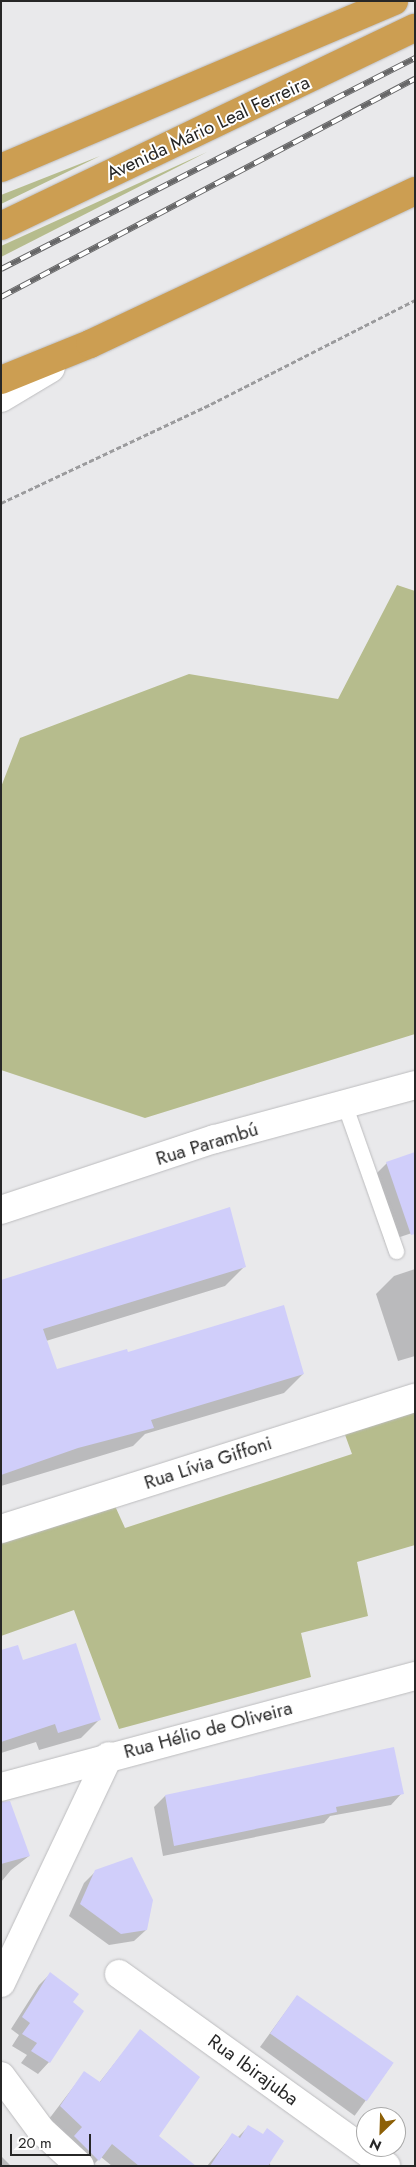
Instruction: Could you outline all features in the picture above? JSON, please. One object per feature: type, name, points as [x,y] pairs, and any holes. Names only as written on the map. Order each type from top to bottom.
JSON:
[{"type":"highway","points":[[1,168],[394,1]]},
{"type":"highway","name":"Avenida Mário Leal Ferreira","points":[[1,226],[415,28]]},
{"type":"highway","points":[[1,380],[90,344],[415,190]]},
{"type":"street","points":[[1,398],[90,344]]},
{"type":"street","name":"Rua Parambú","points":[[1,1210],[215,1139],[345,1106],[415,1085]]},
{"type":"street","name":"Rua Lívia Giffoni","points":[[1,1529],[415,1398]]},
{"type":"street","name":"Rua Hélio de Oliveira","points":[[1,1787],[109,1756],[415,1676]]},
{"type":"street","points":[[1,1983],[109,1756]]},
{"type":"street","name":"Rua Ibirajuba","points":[[119,1974],[386,2166]]},
{"type":"street","points":[[1,2076],[41,2130],[80,2166]]},
{"type":"lane","points":[[345,1106],[396,1252]]},
{"type":"path","points":[[1,502],[211,404],[415,300]]},
{"type":"green space","points":[[207,152],[1,257],[1,246]]},
{"type":"green space","points":[[100,156],[1,204],[1,195]]},
{"type":"green space","points":[[397,585],[415,591],[415,1034],[145,1118],[1,1070],[1,787],[20,738],[189,674],[338,699]]},
{"type":"green space","points":[[415,1410],[415,1545],[357,1562],[368,1616],[301,1633],[311,1677],[119,1729],[74,1610],[1,1636],[1,1542],[115,1506],[125,1528],[352,1454],[344,1432]]},
{"type":"building","points":[[415,1152],[415,1234],[411,1235],[386,1162]]},
{"type":"building","points":[[230,1207],[246,1267],[43,1329],[57,1369],[127,1349],[128,1352],[284,1305],[304,1374],[151,1420],[154,1428],[78,1448],[1,1475],[1,1280]]},
{"type":"building","points":[[76,1643],[101,1720],[58,1733],[55,1724],[1,1742],[1,1650],[18,1645],[23,1660]]},
{"type":"building","points":[[394,1747],[404,1794],[336,1807],[337,1812],[174,1846],[165,1795]]},
{"type":"building","points":[[10,1801],[30,1856],[1,1864],[1,1802]]},
{"type":"building","points":[[132,1857],[153,1900],[147,1930],[121,1934],[80,1904],[95,1870]]},
{"type":"building","points":[[50,1972],[79,1994],[73,2002],[84,2011],[50,2063],[31,2051],[37,2043],[22,2034],[30,2023],[22,2017]]},
{"type":"building","points":[[297,1995],[394,2063],[367,2101],[270,2034]]},
{"type":"building","points":[[140,2029],[200,2077],[159,2136],[196,2166],[139,2166],[112,2144],[99,2161],[74,2136],[82,2127],[60,2106],[84,2071],[100,2082]]},
{"type":"building","points":[[248,2125],[263,2134],[267,2128],[284,2141],[268,2166],[210,2166],[232,2133],[240,2138]]},
{"type":"railway","points":[[1,269],[415,58]]},
{"type":"railway","points":[[1,297],[415,79]]}]
